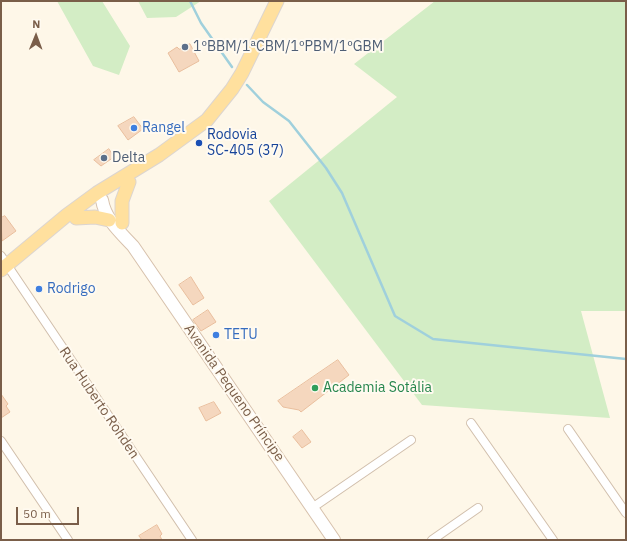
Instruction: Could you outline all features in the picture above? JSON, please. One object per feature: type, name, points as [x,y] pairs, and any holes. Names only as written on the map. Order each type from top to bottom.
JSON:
[{"type":"main road","points":[[3,264],[46,234],[76,218],[99,197],[207,120],[232,90],[252,54],[277,1]]},
{"type":"main road","points":[[46,234],[66,215],[128,182],[159,155]]},
{"type":"main road","points":[[76,218],[95,217],[116,221],[128,182]]},
{"type":"main road","name":"Avenida Pequeno Príncipe","points":[[99,197],[108,205],[116,221],[334,540]]},
{"type":"street","name":"Rua Huberto Rohden","points":[[3,264],[192,540]]},
{"type":"street","points":[[471,422],[553,540]]},
{"type":"street","points":[[568,429],[626,513]]},
{"type":"street","points":[[312,508],[411,440]]},
{"type":"street","points":[[1,441],[68,540]]},
{"type":"street","points":[[432,540],[478,508]]},
{"type":"green space","points":[[57,1],[102,1],[130,46],[119,75],[93,66]]},
{"type":"green space","points":[[138,1],[201,1],[176,17],[147,18]]},
{"type":"green space","points":[[435,1],[626,1],[626,311],[581,311],[610,418],[422,405],[269,201],[397,97],[354,64]]},
{"type":"building","points":[[190,44],[199,61],[179,72],[168,53],[177,47],[179,49]]},
{"type":"building","points":[[134,117],[143,129],[128,140],[118,126]]},
{"type":"building","name":"Delta","points":[[109,149],[114,157],[101,166],[94,160]]},
{"type":"building","points":[[5,216],[16,231],[2,241],[1,218]]},
{"type":"building","points":[[191,277],[204,298],[193,305],[179,285]]},
{"type":"building","points":[[208,310],[216,322],[201,331],[193,320]]},
{"type":"building","name":"Academia Sotália","points":[[338,360],[349,375],[301,412],[299,410],[283,407],[278,401]]},
{"type":"building","points":[[1,394],[8,404],[6,406],[10,412],[1,418]]},
{"type":"building","points":[[214,402],[221,413],[206,421],[199,408]]},
{"type":"building","points":[[302,430],[311,442],[302,448],[293,437]]},
{"type":"building","points":[[157,525],[162,534],[160,536],[162,540],[142,540],[139,536]]},
{"type":"waterway","points":[[190,1],[201,23],[232,67]]},
{"type":"waterway","points":[[247,85],[263,102],[289,121],[326,168],[342,193],[395,316],[433,339],[626,359]]},
{"type":"place","name":"1ºBBM/1ªCBM/1ºPBM/1ºGBM","points":[[185,47]]},
{"type":"place","name":"Rangel","points":[[134,128]]},
{"type":"place","name":"Rodovia SC-405 (37)","points":[[199,143]]},
{"type":"place","name":"Delta","points":[[104,158]]},
{"type":"place","name":"Rodrigo","points":[[39,289]]},
{"type":"place","name":"TETU","points":[[216,335]]},
{"type":"place","name":"Academia Sotália","points":[[315,388]]}]
